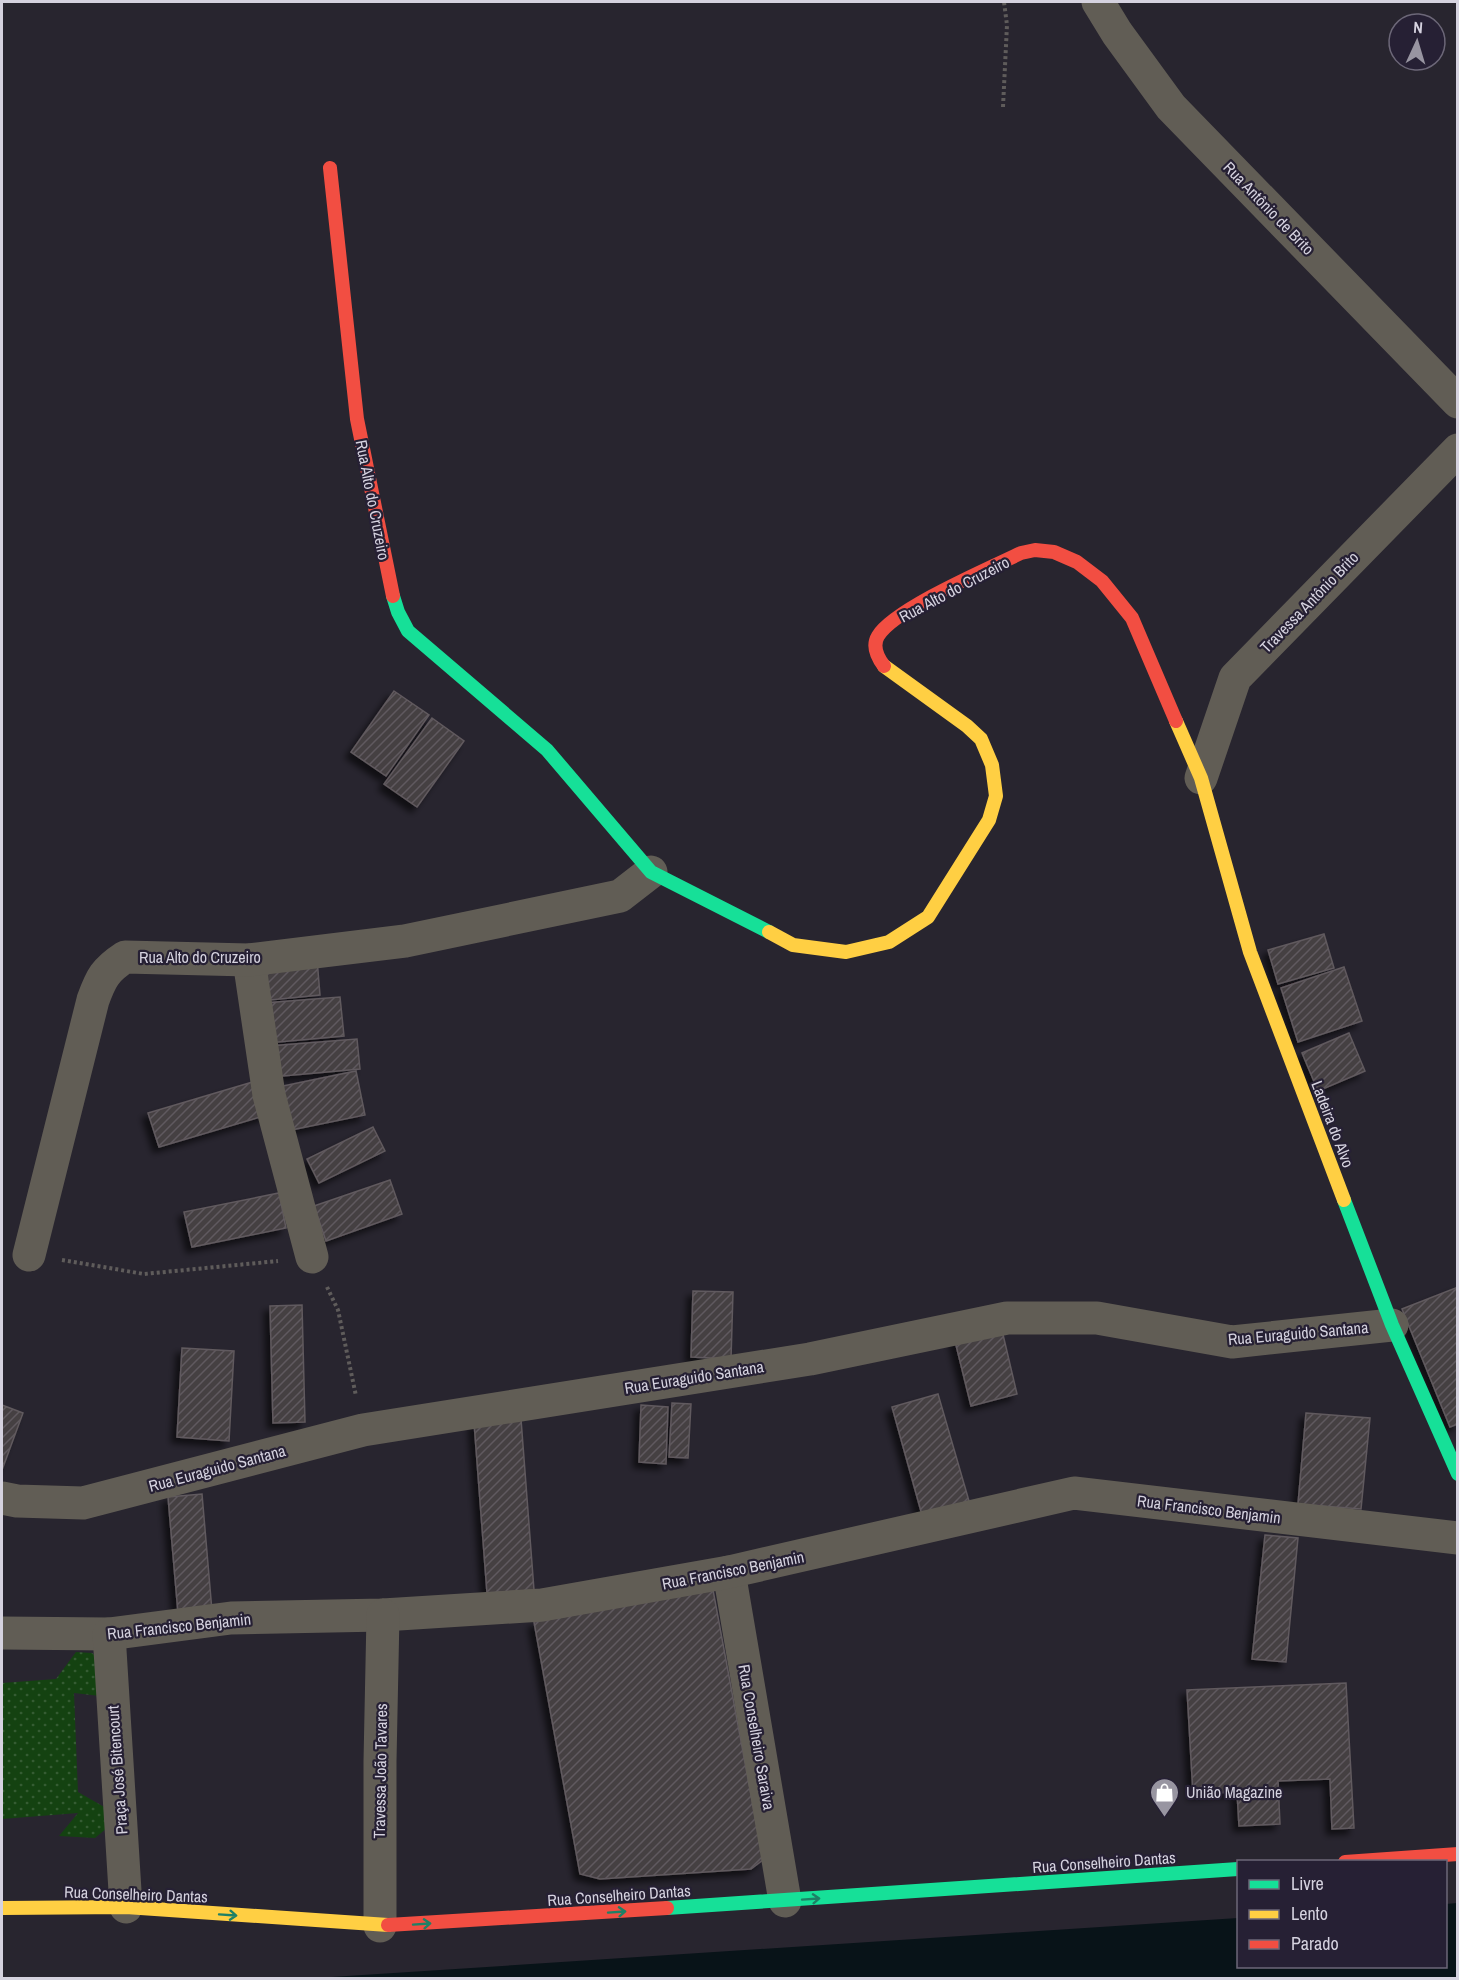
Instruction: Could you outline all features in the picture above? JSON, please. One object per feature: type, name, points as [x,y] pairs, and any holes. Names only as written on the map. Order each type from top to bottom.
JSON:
[{"type":"street","name":"Rua Antônio de Brito","points":[[1098,2],[1117,33],[1171,107],[1458,402]]},
{"type":"street","name":"Rua Alto do Cruzeiro","points":[[330,168],[357,419],[389,581],[398,612],[408,631],[547,750],[651,872],[793,945],[846,951],[889,942],[928,917],[989,820],[996,796],[992,765],[981,739],[967,726],[887,670],[875,648],[879,636],[906,611],[1021,553],[1054,552],[1077,562],[1102,581],[1132,618],[1201,778]]},
{"type":"street","name":"Travessa Antônio Brito","points":[[1201,778],[1235,678],[1458,450]]},
{"type":"street","name":"Ladeira do Alvo","points":[[1201,778],[1250,952],[1392,1325],[1458,1474]]},
{"type":"street","name":"Rua Alto do Cruzeiro","points":[[29,1255],[93,1000],[101,978],[110,966],[125,957],[249,960],[405,941],[620,896],[651,872]]},
{"type":"street","points":[[249,960],[269,1095],[312,1257]]},
{"type":"street","name":"Rua Euraguido Santana","points":[[2,1498],[17,1501],[83,1503],[363,1430],[810,1359],[1007,1318],[1097,1318],[1232,1342],[1392,1325]]},
{"type":"street","name":"Rua Francisco Benjamin","points":[[2,1633],[109,1634],[231,1618],[383,1615],[542,1605],[729,1572],[1074,1493],[1458,1538]]},
{"type":"street","name":"Rua Conselheiro Saraiva","points":[[729,1572],[785,1901]]},
{"type":"street","name":"Travessa João Tavares","points":[[380,1926],[383,1615]]},
{"type":"street","name":"Praça José Bitencourt","points":[[109,1634],[126,1907]]},
{"type":"street","points":[[1373,1860],[1458,1854]]},
{"type":"street","name":"Rua Conselheiro Dantas","points":[[2,1908],[126,1907],[380,1926],[785,1901],[1237,1869]]},
{"type":"path","points":[[1003,107],[1007,25],[1004,2]]},
{"type":"path","points":[[29,1255],[144,1274],[312,1257],[338,1310],[363,1430]]},
{"type":"green space","points":[[76,1652],[92,1653],[102,1661],[100,1696],[74,1693],[78,1792],[106,1808],[107,1828],[95,1838],[59,1836],[78,1813],[2,1819],[2,1683],[56,1679]]},
{"type":"shaded area","points":[[1457,1903],[1457,1978],[316,1978],[1237,1918],[1237,1968],[1447,1968],[1447,1904]]},
{"type":"building","points":[[394,691],[429,715],[386,776],[351,752]]},
{"type":"building","points":[[432,718],[464,741],[417,807],[384,784]]},
{"type":"building","points":[[1324,934],[1334,968],[1278,984],[1268,950]]},
{"type":"building","points":[[317,959],[320,995],[260,1001],[257,965]]},
{"type":"building","points":[[1344,967],[1362,1021],[1298,1042],[1281,988]]},
{"type":"building","points":[[340,997],[344,1036],[268,1043],[264,1003]]},
{"type":"building","points":[[1349,1033],[1365,1071],[1318,1091],[1302,1053]]},
{"type":"building","points":[[357,1039],[360,1069],[272,1077],[269,1046]]},
{"type":"building","points":[[356,1071],[365,1115],[286,1131],[278,1087]]},
{"type":"building","points":[[256,1081],[267,1115],[159,1147],[148,1113]]},
{"type":"building","points":[[373,1127],[385,1151],[319,1183],[307,1159]]},
{"type":"building","points":[[390,1180],[402,1214],[326,1241],[314,1206]]},
{"type":"building","points":[[279,1193],[286,1228],[192,1247],[184,1212]]},
{"type":"building","points":[[1458,1287],[1458,1424],[1450,1427],[1402,1309]]},
{"type":"building","points":[[693,1291],[733,1292],[731,1359],[691,1357]]},
{"type":"building","points":[[302,1305],[305,1422],[273,1423],[270,1306]]},
{"type":"building","points":[[1001,1326],[1017,1394],[971,1406],[954,1337]]},
{"type":"building","points":[[182,1348],[234,1351],[229,1441],[177,1437]]},
{"type":"building","points":[[938,1394],[969,1501],[922,1515],[892,1407]]},
{"type":"building","points":[[672,1403],[691,1404],[688,1458],[669,1457]]},
{"type":"building","points":[[2,1405],[23,1413],[2,1470]]},
{"type":"building","points":[[641,1405],[668,1407],[666,1464],[639,1462]]},
{"type":"building","points":[[1306,1413],[1370,1418],[1361,1509],[1298,1504]]},
{"type":"building","points":[[521,1419],[534,1590],[487,1593],[474,1422]]},
{"type":"building","points":[[202,1494],[212,1611],[178,1613],[168,1497]]},
{"type":"building","points":[[1265,1535],[1298,1538],[1286,1662],[1252,1659]]},
{"type":"building","points":[[713,1590],[763,1860],[751,1869],[600,1879],[580,1874],[534,1622]]},
{"type":"building","points":[[1346,1683],[1354,1828],[1332,1829],[1330,1779],[1278,1781],[1280,1824],[1239,1826],[1237,1792],[1193,1794],[1187,1690]]},
{"type":"traffic: fast","points":[[393,596],[408,631],[547,750],[651,872],[769,932]]},
{"type":"traffic: fast","points":[[1344,1200],[1392,1325],[1458,1474]]},
{"type":"traffic: fast","points":[[667,1908],[1237,1869]]},
{"type":"traffic: slow","points":[[769,932],[793,945],[846,952],[889,942],[928,917],[989,820],[996,796],[992,765],[981,739],[967,726],[884,666]]},
{"type":"traffic: slow","points":[[1176,721],[1201,778],[1250,952],[1344,1200]]},
{"type":"traffic: slow","points":[[2,1908],[126,1907],[388,1925]]},
{"type":"traffic: jam","points":[[330,168],[357,419],[393,596]]},
{"type":"traffic: jam","points":[[884,666],[876,652],[876,640],[887,625],[903,614],[944,590],[1021,553],[1035,550],[1054,552],[1077,562],[1102,581],[1132,618],[1176,721]]},
{"type":"traffic: jam","points":[[1373,1860],[1458,1854]]},
{"type":"traffic: jam","points":[[388,1925],[667,1908]]},
{"type":"place","name":"União Magazine","points":[[1165,1818]]}]
